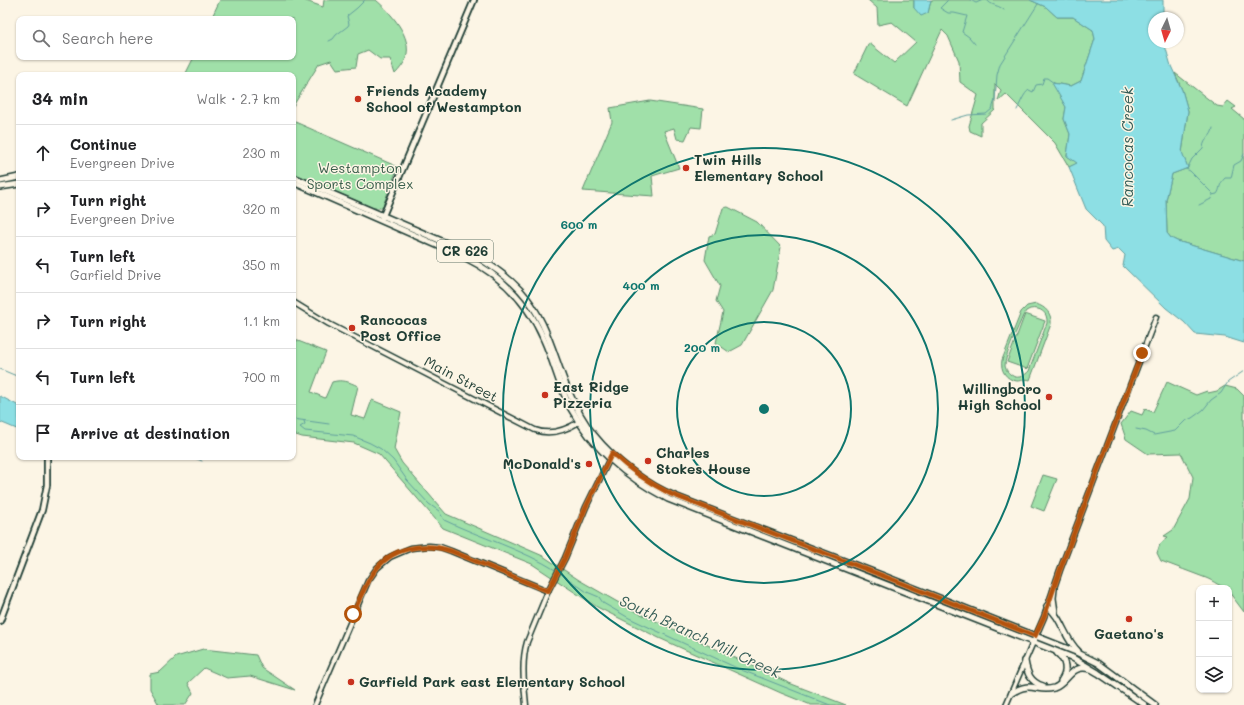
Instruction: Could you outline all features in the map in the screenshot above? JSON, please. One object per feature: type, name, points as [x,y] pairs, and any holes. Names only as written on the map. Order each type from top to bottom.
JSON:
[{"type":"main road","points":[[382,218],[474,0]]},
{"type":"main road","points":[[0,181],[16,178]]},
{"type":"main road","name":"CR 626","points":[[296,178],[480,264],[506,285],[531,309],[579,422],[588,434],[611,456],[640,476],[671,494],[875,572],[1083,656],[1116,675],[1155,705]]},
{"type":"main road","name":"CR 626","points":[[296,183],[382,218]]},
{"type":"main road","points":[[0,187],[16,184]]},
{"type":"main road","name":"CR 626","points":[[564,388],[595,436],[623,471],[649,489],[668,499],[1053,649],[1071,657],[1098,673],[1145,705]]},
{"type":"main road","points":[[0,621],[42,510],[47,485],[47,460]]},
{"type":"main road","points":[[1054,589],[1053,605],[1056,615],[1070,643],[1083,656]]},
{"type":"main road","points":[[1047,606],[1056,615]]},
{"type":"main road","points":[[1025,660],[1028,675],[1034,682],[1043,686],[1053,686],[1062,680],[1065,667],[1063,659],[1053,649]]},
{"type":"main road","points":[[1012,693],[1029,686],[1044,689],[1054,688],[1071,673],[1080,668],[1085,668],[1098,673]]},
{"type":"street","name":"Main Street","points":[[296,304],[329,324],[539,431],[561,431],[579,422]]},
{"type":"street","points":[[1006,705],[1054,589],[1156,317]]},
{"type":"street","points":[[526,705],[523,665],[525,650],[534,622],[560,568],[586,507],[611,456]]},
{"type":"street","points":[[315,705],[368,581],[381,564],[400,552],[417,546],[440,547],[548,591]]},
{"type":"green space","points":[[220,0],[303,0],[323,7],[324,0],[376,0],[394,19],[404,34],[407,50],[406,58],[395,74],[390,59],[380,59],[368,50],[358,54],[356,67],[337,69],[331,60],[319,64],[296,101],[296,72],[186,72],[192,60],[296,60],[296,16],[212,16]]},
{"type":"green space","points":[[868,0],[914,0],[914,8],[928,13],[931,0],[1030,0],[1046,7],[1057,17],[1073,17],[1093,30],[1095,39],[1081,81],[1071,86],[1053,83],[1066,107],[1064,119],[1070,134],[1067,156],[1078,163],[1069,167],[1055,143],[1006,94],[998,101],[1001,90],[995,84],[995,110],[981,123],[981,136],[970,131],[969,126],[978,95],[960,82],[959,61],[948,36],[942,30],[907,106],[854,74],[869,43],[894,63],[916,42],[892,22],[878,25],[877,8]]},
{"type":"green space","points":[[1175,73],[1217,106],[1223,107],[1228,101],[1236,107],[1232,109],[1244,119],[1244,261],[1177,241],[1171,238],[1167,233],[1166,200],[1172,174],[1188,168],[1182,153],[1188,111]]},
{"type":"green space","points":[[650,101],[703,109],[701,128],[691,127],[685,140],[677,139],[674,128],[664,131],[679,168],[652,176],[654,196],[583,191],[612,122],[610,108]]},
{"type":"green space","name":"Westampton Sports Complex","points":[[296,122],[398,167],[382,208],[373,208],[296,174]]},
{"type":"green space","points":[[728,207],[757,222],[781,247],[773,290],[742,345],[729,352],[716,343],[723,312],[716,301],[720,286],[705,260],[709,236],[715,234],[723,208]]},
{"type":"green space","points":[[1036,304],[1043,307],[1048,311],[1051,324],[1030,380],[1027,379],[1017,381],[1007,377],[1003,371],[1002,360],[1021,312],[1027,306]],"holes":[[[1034,309],[1045,313],[1047,323],[1029,371],[1023,376],[1015,377],[1008,373],[1005,362],[1023,316],[1026,311]]]},
{"type":"green space","points":[[1025,314],[1045,321],[1027,369],[1007,362]]},
{"type":"green space","points":[[296,340],[326,352],[311,392],[325,398],[332,382],[346,381],[358,386],[351,415],[365,419],[372,400],[401,412],[394,449],[402,463],[446,514],[543,556],[579,580],[628,608],[789,683],[846,705],[811,705],[659,638],[597,607],[532,564],[443,528],[379,454],[354,443],[296,435]]},
{"type":"green space","points":[[1167,382],[1196,395],[1207,391],[1208,393],[1217,391],[1225,386],[1237,389],[1244,396],[1244,612],[1232,596],[1232,585],[1219,585],[1206,578],[1161,561],[1157,553],[1160,544],[1168,537],[1164,536],[1173,530],[1190,499],[1193,477],[1181,453],[1148,454],[1126,439],[1121,424],[1131,411],[1142,415],[1145,409],[1153,412]]},
{"type":"green space","points":[[1043,475],[1057,479],[1044,511],[1031,506]]},
{"type":"green space","points":[[203,649],[256,655],[262,668],[295,690],[250,676],[227,678],[204,668],[188,683],[193,693],[185,705],[159,705],[150,689],[150,674],[160,672],[176,657]]},
{"type":"water","points":[[914,0],[931,0],[928,13],[921,16],[914,8]]},
{"type":"water","name":"Rancocas Creek","points":[[1030,0],[1163,0],[1163,12],[1148,12],[1148,48],[1166,48],[1171,66],[1182,90],[1188,111],[1182,152],[1188,168],[1172,174],[1166,200],[1167,233],[1171,238],[1177,241],[1244,261],[1244,343],[1225,337],[1195,334],[1123,266],[1125,255],[1119,249],[1112,251],[1104,241],[1103,226],[1086,209],[1069,167],[1077,163],[1067,156],[1070,134],[1064,119],[1066,107],[1052,83],[1071,86],[1081,81],[1095,39],[1093,30],[1073,17],[1057,17],[1046,7]]},
{"type":"water","points":[[0,396],[16,404],[16,429],[0,422]]},
{"type":"waterway","points":[[329,41],[348,26],[347,16],[365,0]]},
{"type":"waterway","points":[[948,0],[940,8],[948,13],[967,16],[962,32],[975,44]]},
{"type":"waterway","points":[[970,0],[976,3],[983,0]]},
{"type":"waterway","points":[[987,0],[1004,10]]},
{"type":"waterway","points":[[951,120],[968,115],[986,114],[992,109],[995,100],[997,75],[1000,64],[1038,4]]},
{"type":"waterway","points":[[1017,110],[1027,91],[1029,90],[1033,92],[1036,85],[1042,84],[1044,78],[1047,78],[1054,83]]},
{"type":"waterway","points":[[1187,169],[1192,159],[1203,148],[1213,128]]},
{"type":"waterway","points":[[1199,205],[1211,199],[1212,195],[1217,194],[1223,180],[1225,178],[1231,178],[1234,165],[1241,161],[1244,154]]},
{"type":"waterway","points":[[1186,169],[1190,171],[1213,194]]},
{"type":"waterway","points":[[0,369],[16,376]]},
{"type":"waterway","points":[[1136,429],[1146,431],[1154,435],[1175,431],[1185,421],[1203,410],[1211,400],[1221,393],[1228,382],[1244,371]]},
{"type":"waterway","points":[[296,419],[329,424]]},
{"type":"waterway","name":"South Branch Mill Creek","points":[[304,421],[305,424],[300,427],[305,431],[353,436],[381,449],[393,460],[407,480],[429,504],[439,511],[444,520],[530,556],[557,571]]},
{"type":"waterway","name":"South Branch Mill Creek","points":[[560,573],[587,592],[599,597],[603,603],[629,618],[739,669],[830,705]]},
{"type":"place","name":"Friends Academy School of Westampton","points":[[358,99]]},
{"type":"place","name":"Twin Hills Elementary School","points":[[686,168]]},
{"type":"place","name":"Rancocas Post Office","points":[[352,328]]},
{"type":"place","name":"East Ridge Pizzeria","points":[[545,395]]},
{"type":"place","name":"Willingboro High School","points":[[1049,397]]},
{"type":"place","name":"Charles Stokes House","points":[[648,461]]},
{"type":"place","name":"McDonald's","points":[[589,464]]},
{"type":"place","name":"Gaetano's","points":[[1129,619]]},
{"type":"place","name":"Garfield Park east Elementary School","points":[[351,682]]},
{"type":"route","points":[[353,614],[368,581],[377,568],[385,560],[395,554],[417,546],[440,547],[548,591],[565,558],[586,507],[612,453],[624,465],[657,487],[671,494],[1035,636],[1044,617],[1060,570],[1142,353]]}]
